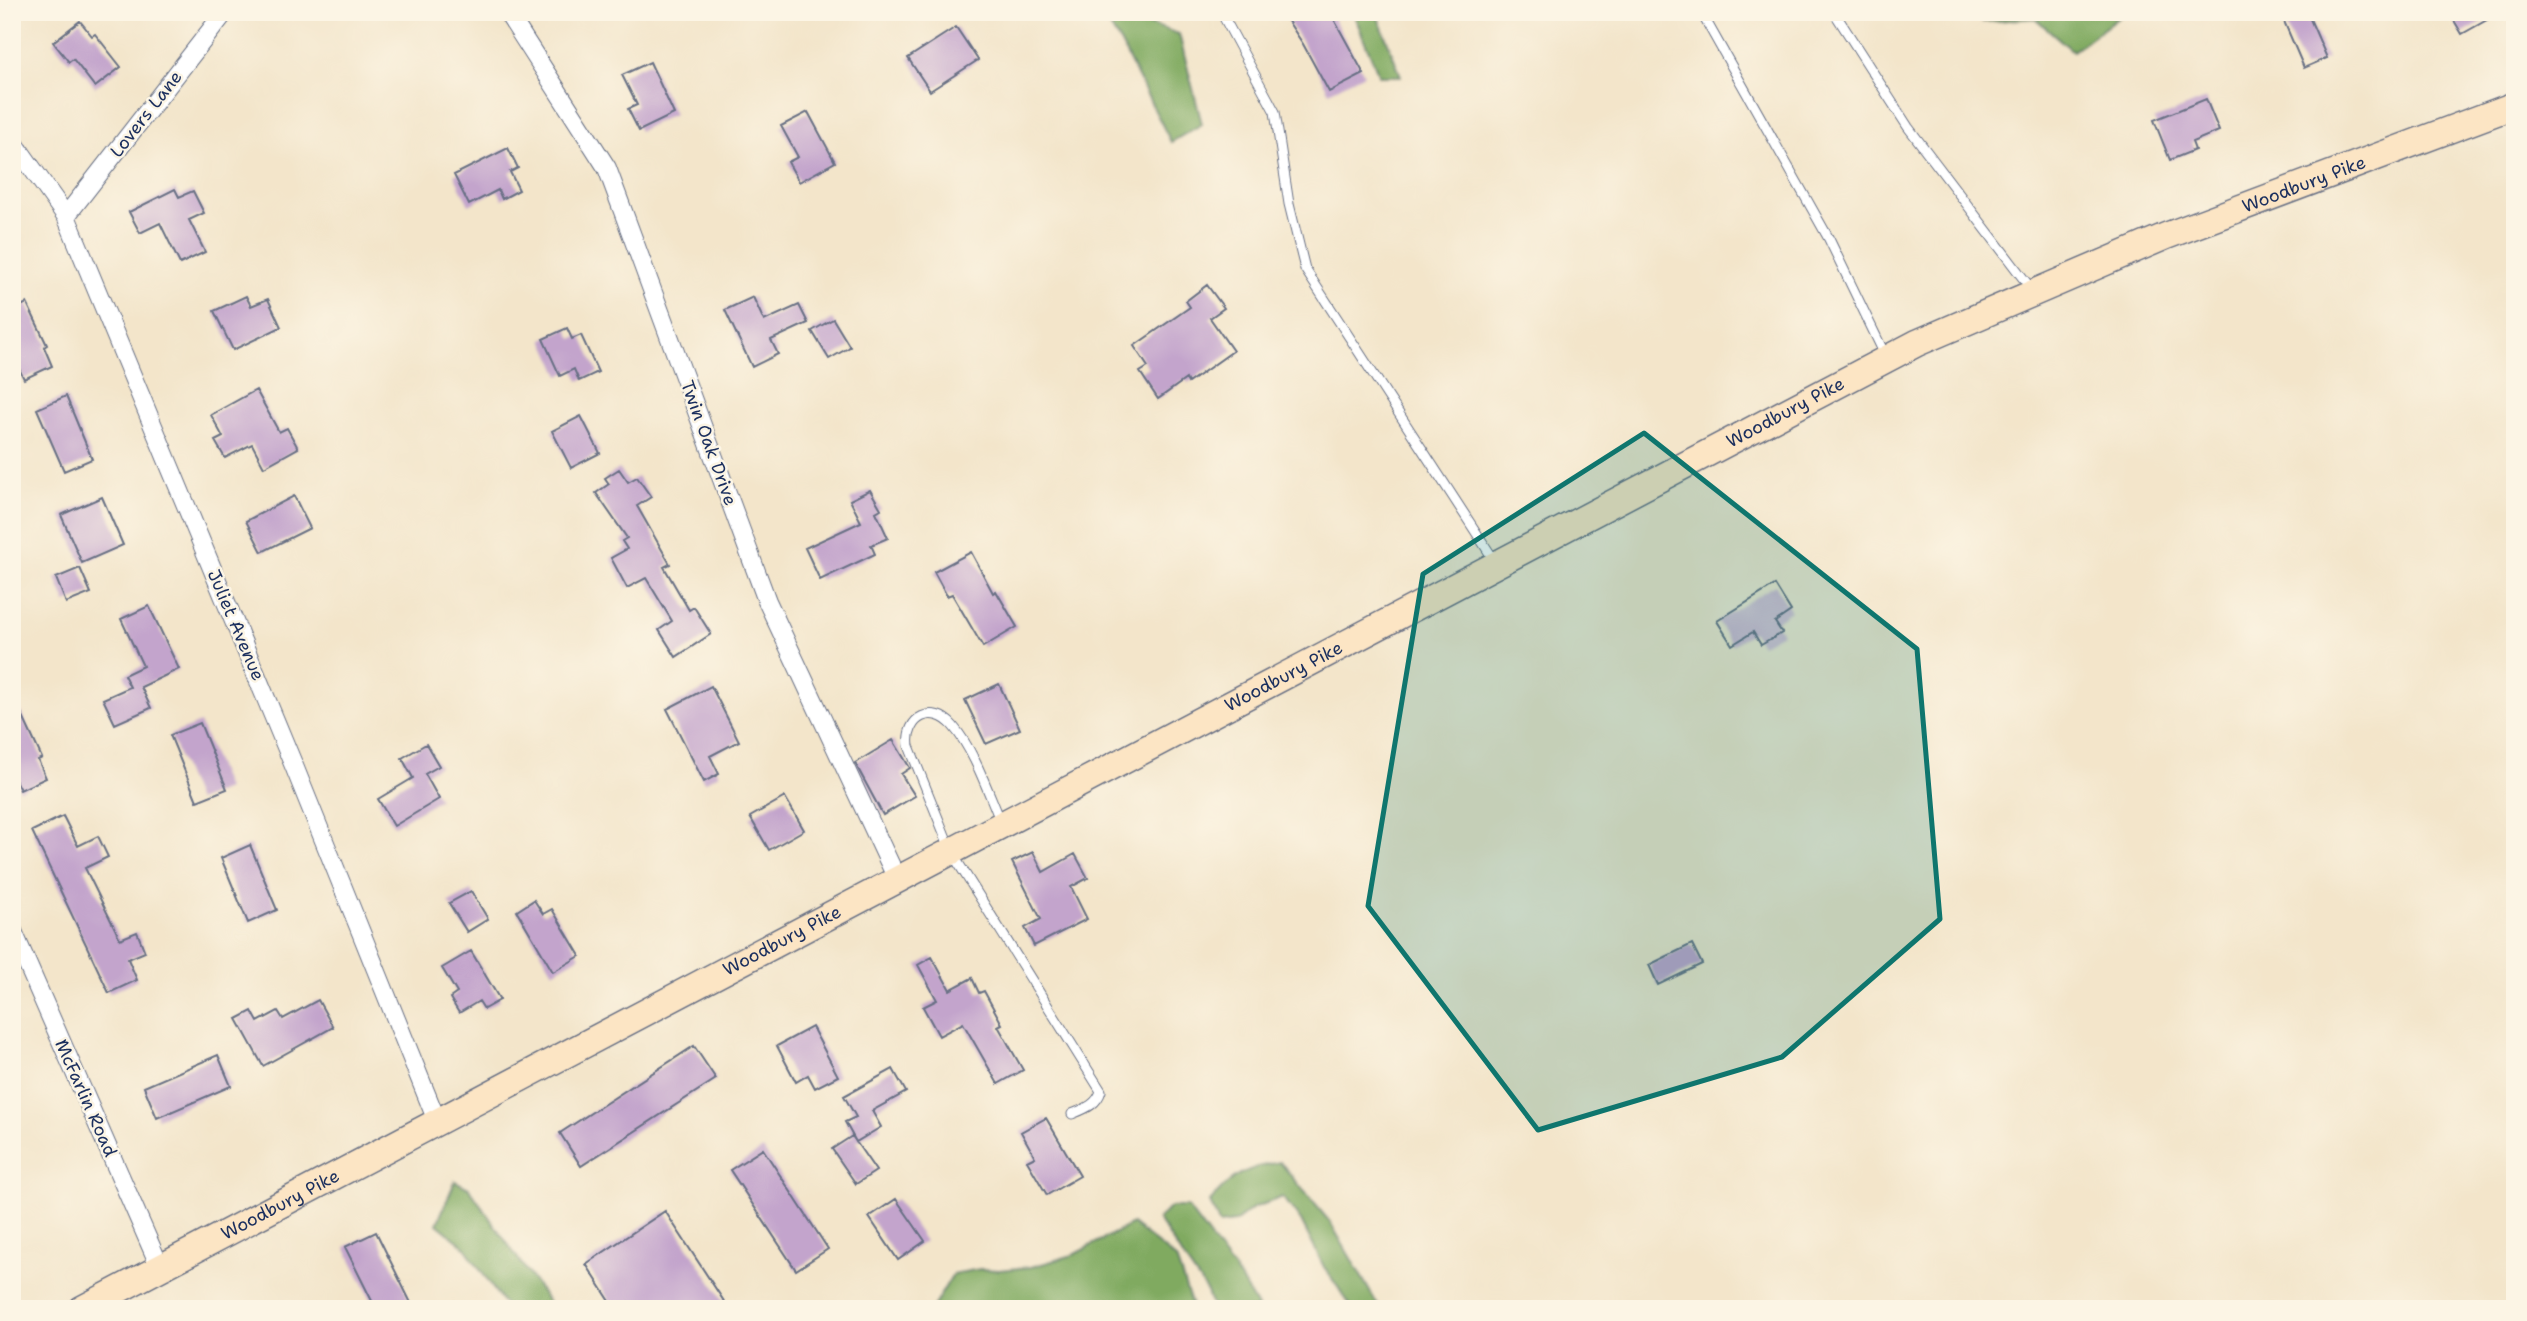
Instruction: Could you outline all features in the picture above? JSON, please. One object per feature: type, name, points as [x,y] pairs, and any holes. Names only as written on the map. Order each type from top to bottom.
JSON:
[{"type":"street","name":"Lovers Lane","points":[[66,216],[225,12]]},
{"type":"street","name":"Twin Oak Drive","points":[[508,12],[607,168],[767,601],[898,881]]},
{"type":"street","name":"Woodbury Pike","points":[[82,1309],[1917,343],[2166,236],[2515,105]]},
{"type":"street","name":"Juliet Avenue","points":[[12,140],[66,216],[437,1121]]},
{"type":"street","name":"McFarlin Road","points":[[12,929],[160,1267]]},
{"type":"lane","points":[[1221,12],[1275,112],[1289,204],[1305,269],[1497,565]]},
{"type":"lane","points":[[1701,12],[1829,239],[1887,359]]},
{"type":"lane","points":[[1834,12],[1908,127],[2035,292]]},
{"type":"lane","points":[[1003,825],[966,745],[952,725],[941,716],[931,713],[913,723],[907,735],[909,746],[952,853],[1101,1091],[1099,1098],[1091,1105],[1072,1115]]},
{"type":"highlighted area","points":[[1644,433],[1917,649],[1940,919],[1782,1057],[1538,1130],[1368,906],[1423,574]]},
{"type":"green space","points":[[1101,12],[1139,12],[1146,23],[1179,34],[1202,124],[1171,142],[1121,44]]},
{"type":"green space","points":[[1353,12],[1376,12],[1401,76],[1379,76]]},
{"type":"green space","points":[[1985,12],[2126,12],[2073,51],[2035,18],[1983,22]]},
{"type":"green space","points":[[1280,1162],[1330,1222],[1380,1309],[1353,1309],[1324,1267],[1301,1221],[1283,1197],[1253,1208],[1235,1222],[1219,1224],[1210,1202],[1226,1185],[1248,1170]]},
{"type":"green space","points":[[455,1181],[469,1188],[553,1309],[507,1309],[464,1246],[437,1224]]},
{"type":"green space","points":[[1170,1207],[1187,1207],[1240,1278],[1258,1309],[1213,1309],[1207,1292],[1158,1220]]},
{"type":"green space","points":[[1132,1224],[1176,1259],[1193,1309],[932,1309],[953,1274],[980,1269],[1031,1267],[1073,1255]]},
{"type":"building","points":[[1282,12],[1330,12],[1364,74],[1329,92]]},
{"type":"building","points":[[2280,12],[2307,12],[2327,58],[2304,68]]},
{"type":"building","points":[[2449,12],[2501,12],[2462,34]]},
{"type":"building","points":[[80,21],[92,36],[95,34],[121,67],[95,87],[73,59],[69,62],[53,42]]},
{"type":"building","points":[[956,27],[978,60],[930,91],[908,58]]},
{"type":"building","points":[[650,62],[674,114],[639,131],[628,109],[637,105],[622,75]]},
{"type":"building","points":[[2206,99],[2219,131],[2192,142],[2195,150],[2170,160],[2154,120]]},
{"type":"building","points":[[808,112],[835,162],[799,182],[788,162],[798,157],[781,126]]},
{"type":"building","points":[[508,148],[518,168],[510,172],[519,190],[502,199],[498,190],[469,205],[454,175]]},
{"type":"building","points":[[175,189],[179,197],[193,191],[204,213],[189,220],[205,252],[180,264],[160,223],[140,233],[129,212]]},
{"type":"building","points":[[1207,285],[1224,308],[1210,318],[1233,351],[1188,383],[1186,379],[1158,399],[1140,372],[1148,367],[1134,346],[1190,307],[1186,301]]},
{"type":"building","points":[[246,296],[251,306],[268,299],[281,327],[233,350],[214,311]]},
{"type":"building","points":[[753,297],[764,321],[799,305],[808,323],[771,340],[778,354],[752,367],[725,310]]},
{"type":"building","points":[[27,303],[47,345],[44,347],[52,366],[24,379],[12,354],[12,310]]},
{"type":"building","points":[[833,319],[850,347],[829,359],[812,331]]},
{"type":"building","points":[[567,328],[572,339],[581,335],[598,372],[579,381],[574,369],[560,376],[543,339]]},
{"type":"building","points":[[256,390],[279,432],[287,428],[298,448],[264,467],[252,444],[225,458],[215,441],[223,437],[211,415]]},
{"type":"building","points":[[66,396],[92,459],[64,471],[37,409]]},
{"type":"building","points":[[581,416],[600,453],[571,468],[552,431]]},
{"type":"building","points":[[619,469],[628,482],[637,477],[651,497],[637,506],[670,564],[664,567],[689,610],[694,607],[711,634],[676,657],[659,630],[672,621],[646,578],[627,588],[611,558],[627,549],[622,541],[627,538],[596,493],[609,484],[605,478]]},
{"type":"building","points":[[870,490],[881,509],[876,512],[888,538],[871,545],[875,554],[820,580],[805,548],[861,522],[850,500]]},
{"type":"building","points":[[294,496],[310,528],[262,552],[246,521]]},
{"type":"building","points":[[102,497],[123,545],[82,563],[61,515]]},
{"type":"building","points":[[971,552],[993,593],[996,591],[1017,627],[983,647],[952,594],[947,596],[934,572]]},
{"type":"building","points":[[80,568],[91,593],[66,603],[56,578]]},
{"type":"building","points":[[1775,585],[1791,611],[1775,622],[1782,633],[1761,645],[1753,632],[1732,645],[1717,621]]},
{"type":"building","points":[[149,606],[179,669],[141,687],[151,708],[115,724],[103,699],[130,687],[124,675],[143,666],[121,619]]},
{"type":"building","points":[[999,684],[1020,729],[986,744],[965,700]]},
{"type":"building","points":[[711,686],[739,741],[710,756],[719,774],[704,782],[667,709]]},
{"type":"building","points":[[12,693],[42,758],[38,760],[46,778],[20,790],[12,774]]},
{"type":"building","points":[[200,723],[227,789],[197,801],[170,735]]},
{"type":"building","points":[[893,740],[910,768],[901,774],[915,796],[883,815],[855,763]]},
{"type":"building","points":[[426,744],[439,766],[425,774],[439,799],[394,826],[378,799],[413,778],[402,758]]},
{"type":"building","points":[[785,797],[804,830],[769,850],[750,817]]},
{"type":"building","points":[[63,816],[78,846],[98,836],[108,857],[85,868],[120,939],[137,932],[145,952],[128,959],[137,980],[109,993],[32,831]]},
{"type":"building","points":[[250,845],[277,910],[248,923],[221,858]]},
{"type":"building","points":[[1033,852],[1043,872],[1075,854],[1088,878],[1071,887],[1087,919],[1034,946],[1025,928],[1041,919],[1012,862]]},
{"type":"building","points":[[471,891],[488,919],[467,932],[449,903]]},
{"type":"building","points":[[534,900],[543,914],[552,909],[580,956],[553,972],[517,911]]},
{"type":"building","points":[[1692,944],[1702,964],[1658,985],[1649,965]]},
{"type":"building","points":[[471,951],[500,1000],[484,1009],[479,1001],[459,1013],[450,998],[457,993],[442,968]]},
{"type":"building","points":[[932,957],[950,990],[972,978],[979,993],[984,991],[1002,1024],[998,1026],[1023,1070],[998,1084],[963,1023],[939,1036],[923,1007],[937,1000],[918,965]]},
{"type":"building","points":[[318,1000],[333,1027],[263,1066],[237,1019],[252,1011],[258,1022],[278,1011],[283,1019]]},
{"type":"building","points":[[812,1027],[838,1076],[815,1088],[808,1075],[796,1082],[777,1046]]},
{"type":"building","points":[[694,1046],[716,1079],[581,1166],[560,1133]]},
{"type":"building","points":[[218,1055],[231,1086],[157,1118],[144,1087]]},
{"type":"building","points":[[893,1069],[906,1092],[872,1111],[881,1127],[856,1142],[845,1122],[856,1117],[844,1096]]},
{"type":"building","points":[[1046,1118],[1080,1176],[1047,1195],[1027,1161],[1035,1157],[1021,1132]]},
{"type":"building","points":[[852,1136],[876,1171],[856,1184],[832,1149]]},
{"type":"building","points":[[763,1149],[828,1249],[796,1270],[730,1170]]},
{"type":"building","points":[[896,1199],[925,1241],[898,1260],[869,1217]]},
{"type":"building","points":[[665,1211],[729,1309],[615,1309],[586,1264]]},
{"type":"building","points":[[376,1232],[414,1309],[376,1309],[345,1247]]}]
